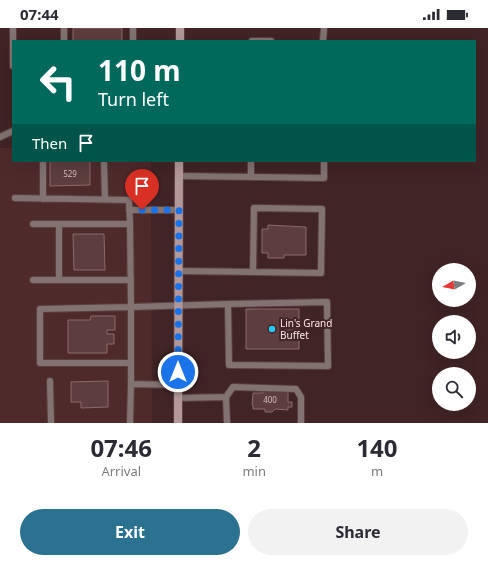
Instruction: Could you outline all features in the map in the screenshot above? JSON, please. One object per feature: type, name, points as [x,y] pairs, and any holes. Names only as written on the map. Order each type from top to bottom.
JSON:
[{"type":"main road","points":[[180,28],[180,40]]},
{"type":"main road","points":[[178,423],[179,162]]},
{"type":"lane","points":[[13,28],[13,40]]},
{"type":"lane","points":[[64,28],[64,40]]},
{"type":"lane","points":[[133,28],[133,40]]},
{"type":"lane","points":[[323,40],[324,28]]},
{"type":"lane","points":[[0,137],[12,131]]},
{"type":"lane","points":[[251,162],[251,177]]},
{"type":"lane","points":[[179,176],[324,178],[324,162]]},
{"type":"lane","points":[[43,163],[43,199]]},
{"type":"lane","points":[[104,164],[105,200]]},
{"type":"lane","points":[[15,198],[130,200],[130,423]]},
{"type":"lane","points":[[179,270],[253,272],[321,273],[322,209],[254,208],[253,272]]},
{"type":"lane","points":[[130,210],[179,210]]},
{"type":"lane","points":[[33,224],[130,224]]},
{"type":"lane","points":[[59,224],[59,280]]},
{"type":"lane","points":[[33,280],[131,280]]},
{"type":"lane","points":[[131,362],[40,363],[40,309],[179,305],[228,304],[327,302],[328,366],[229,365],[228,304]]},
{"type":"lane","points":[[50,382],[51,423]]},
{"type":"lane","points":[[131,384],[178,385]]},
{"type":"lane","points":[[227,423],[226,397],[233,388],[296,389],[301,397],[301,423]]},
{"type":"lane","points":[[178,398],[226,397]]},
{"type":"shaded area","points":[[0,148],[12,148],[12,162],[151,162],[152,423],[0,423]]},
{"type":"building","points":[[73,28],[122,28],[122,40],[73,40]]},
{"type":"building","points":[[50,162],[90,162],[90,185],[50,186]]},
{"type":"building","points":[[268,225],[306,227],[306,255],[284,255],[284,258],[268,258],[268,253],[262,253],[262,229],[268,229]]},
{"type":"building","points":[[73,234],[104,234],[105,270],[74,270]]},
{"type":"building","name":"Lin's Grand Buffet","points":[[246,309],[299,309],[299,349],[246,349]]},
{"type":"building","points":[[91,316],[115,316],[115,330],[107,330],[107,334],[114,334],[114,344],[107,344],[107,353],[68,353],[68,320],[90,320]]},
{"type":"building","points":[[108,381],[108,407],[81,408],[81,402],[71,402],[71,382]]},
{"type":"building","points":[[288,390],[288,402],[292,402],[292,407],[288,407],[288,410],[275,409],[272,412],[265,412],[265,409],[253,409],[253,393]]},
{"type":"place","name":"Lin's Grand Buffet","points":[[272,329]]},
{"type":"route","points":[[142,210],[179,210],[178,372]]}]
